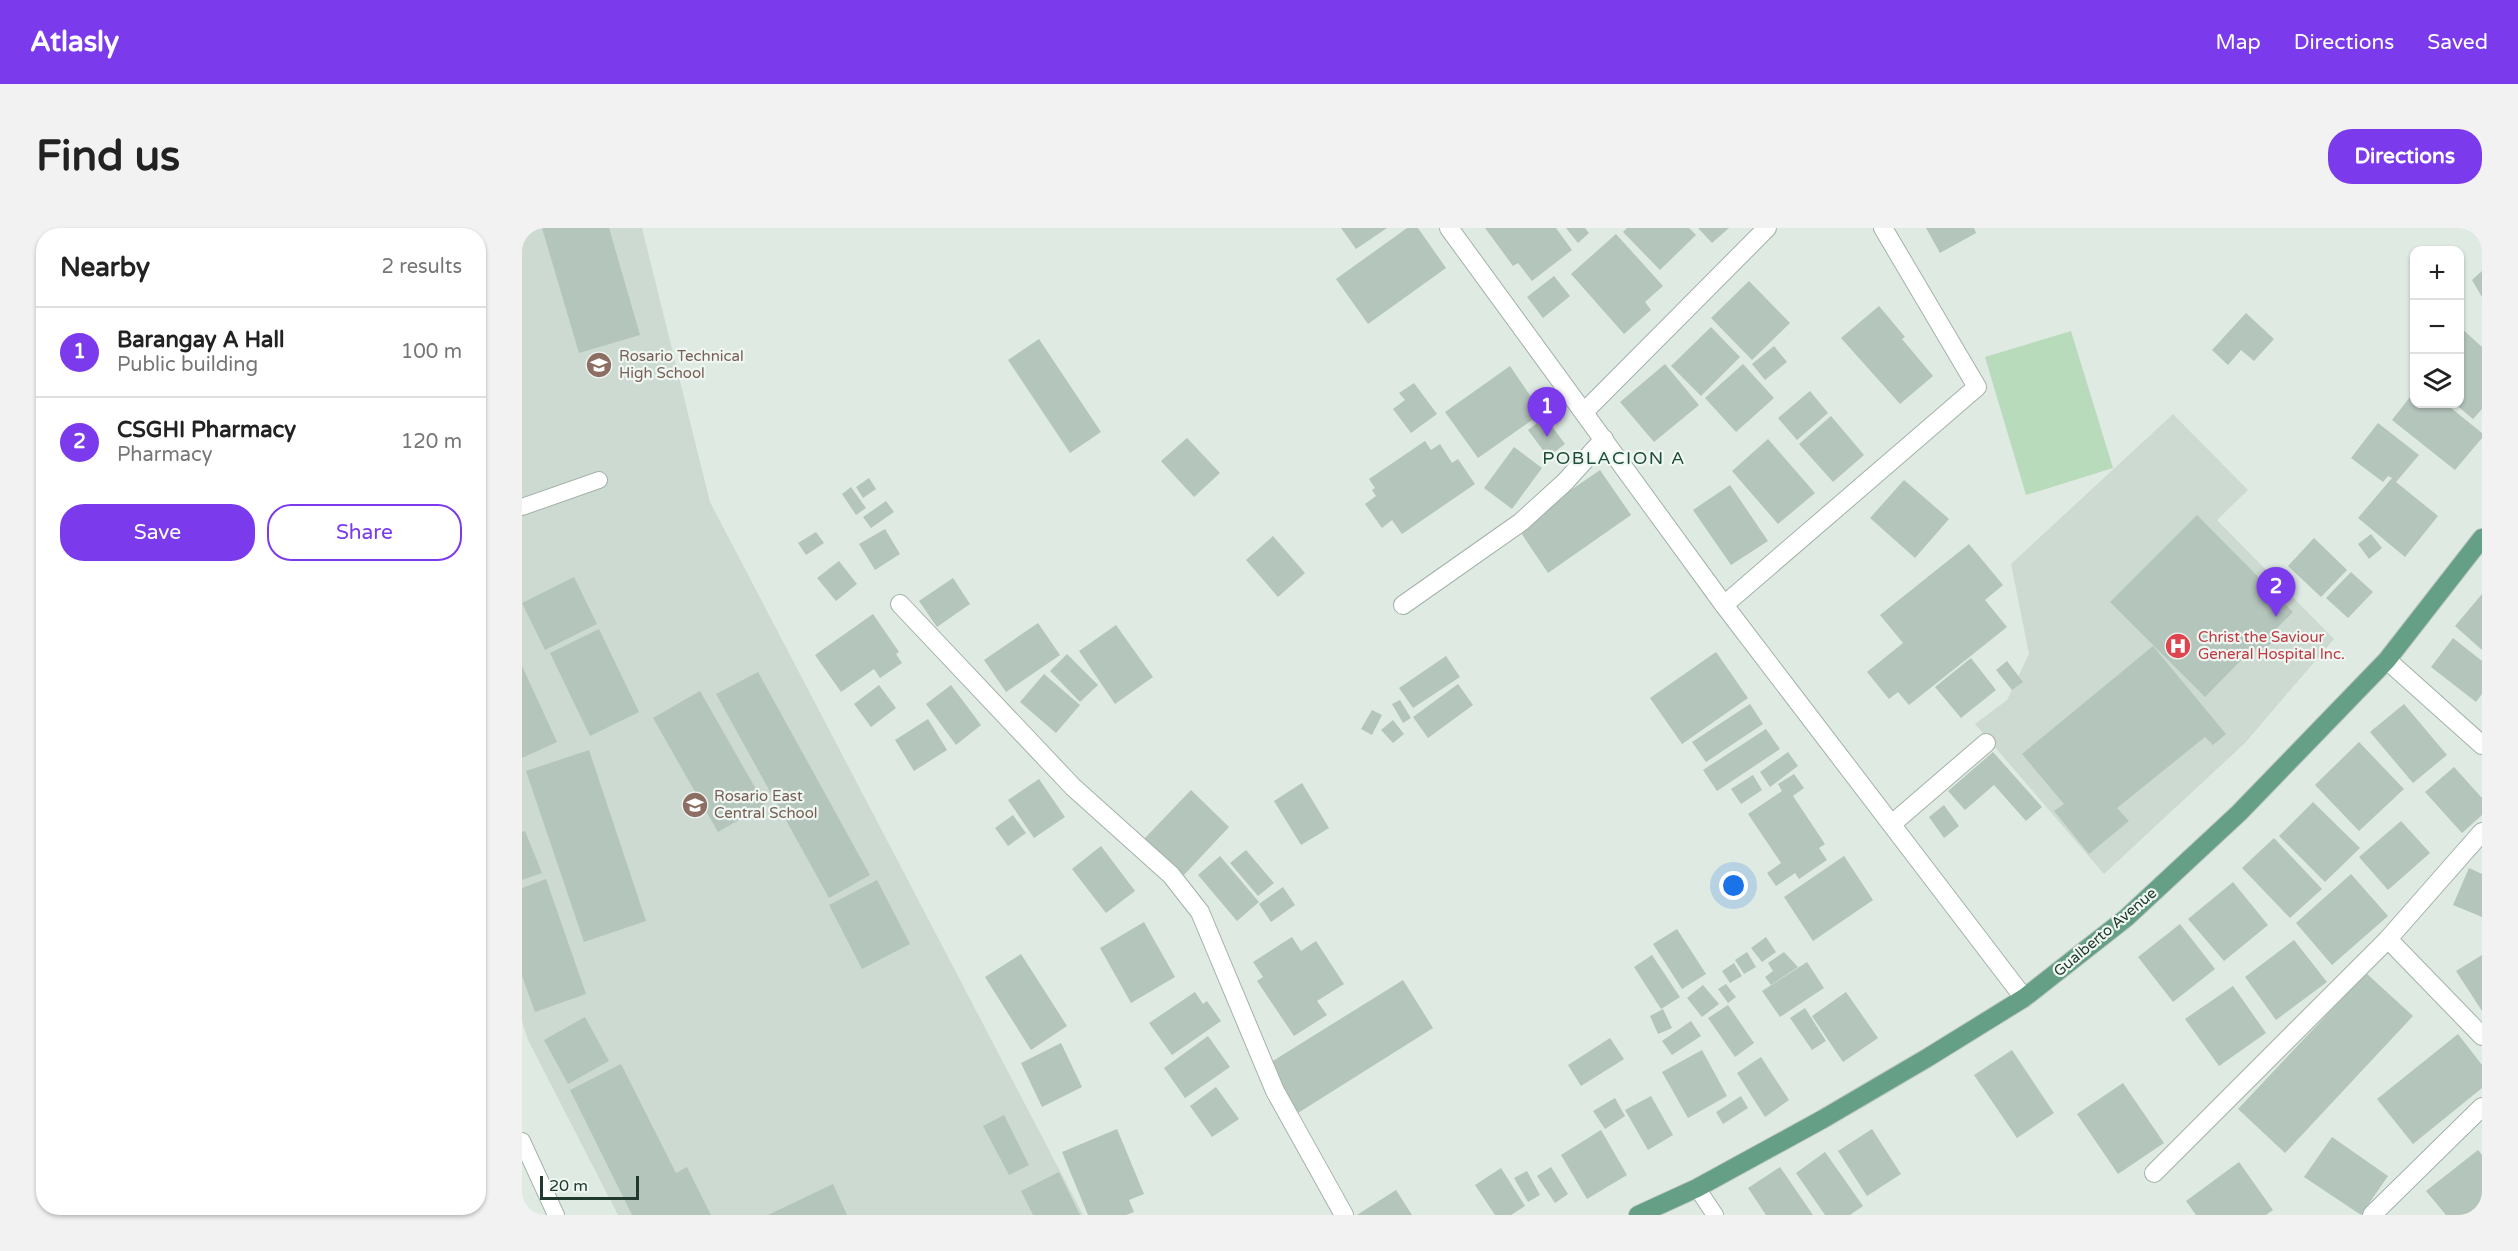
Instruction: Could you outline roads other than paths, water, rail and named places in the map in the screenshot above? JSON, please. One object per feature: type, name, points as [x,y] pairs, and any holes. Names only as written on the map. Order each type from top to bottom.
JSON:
[{"type":"main road","name":"Gualberto Avenue","points":[[1638,1215],[1697,1188],[1823,1119],[2024,998],[2126,918],[2188,861],[2387,660],[2482,538]]},
{"type":"street","points":[[1449,228],[1724,605],[1893,823],[2024,998]]},
{"type":"street","points":[[1584,412],[1767,228]]},
{"type":"street","points":[[1724,605],[1977,387],[1883,228]]},
{"type":"street","points":[[1402,605],[1521,522],[1565,482],[1604,439]]},
{"type":"street","points":[[900,604],[1072,787],[1171,875],[1200,912],[1275,1091],[1344,1215]]},
{"type":"street","points":[[2387,660],[2482,745]]},
{"type":"street","points":[[1893,823],[1986,743]]},
{"type":"street","points":[[2154,1173],[2388,939],[2482,832]]},
{"type":"street","points":[[2388,939],[2482,1036]]},
{"type":"street","points":[[2372,1215],[2482,1107]]},
{"type":"lane","points":[[522,507],[599,480]]},
{"type":"lane","points":[[522,1141],[556,1215]]},
{"type":"lane","points":[[1697,1188],[1715,1215]]},
{"type":"place","name":"Rosario Technical High School","points":[[599,365]]},
{"type":"place","name":"Barangay A Hall","points":[[1547,437]]},
{"type":"place","name":"CSGHI Pharmacy","points":[[2276,617]]},
{"type":"place","name":"Christ the Saviour General Hospital Inc.","points":[[2178,646]]},
{"type":"place","name":"Rosario East Central School","points":[[695,805]]},
{"type":"district","name":"POBLACION A","points":[[1614,458]]}]
